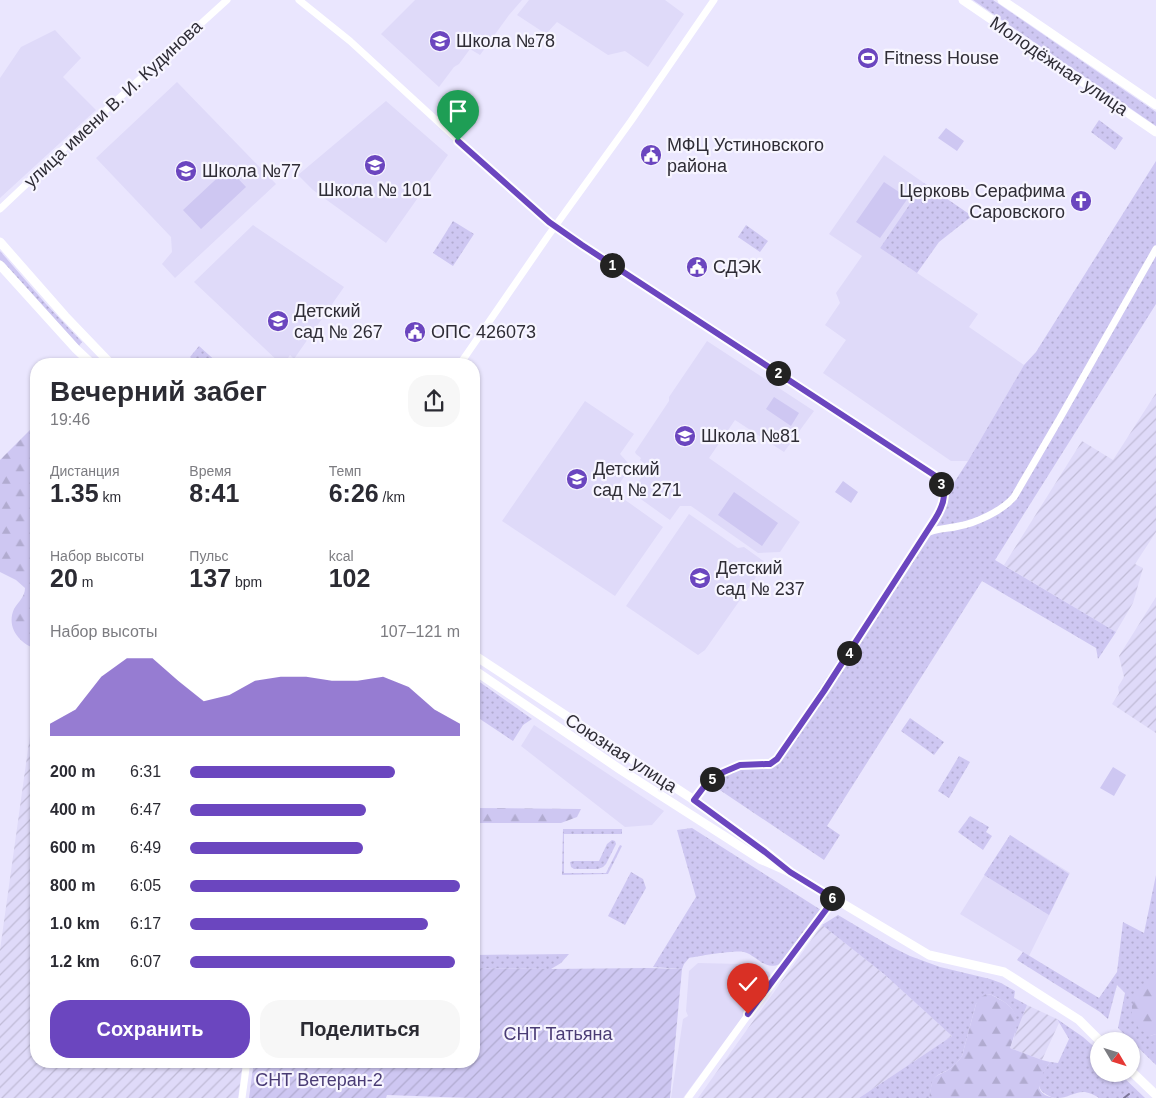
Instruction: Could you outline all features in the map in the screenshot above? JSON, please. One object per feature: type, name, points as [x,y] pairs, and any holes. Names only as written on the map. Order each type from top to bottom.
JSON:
[{"type":"main road","name":"Молодёжная улица","points":[[963,0],[1156,132]]},
{"type":"main road","name":"Молодёжная улица","points":[[1002,0],[1156,105]]},
{"type":"main road","points":[[0,242],[65,316],[105,358]]},
{"type":"main road","points":[[0,265],[86,358]]},
{"type":"main road","name":"Союзная улица","points":[[480,659],[694,800],[762,855]]},
{"type":"main road","name":"Союзная улица","points":[[480,674],[621,770],[929,955],[1004,972],[1079,1020],[1091,1032]]},
{"type":"main road","points":[[1140,1080],[1156,1095]]},
{"type":"street","name":"улица имени В. И. Кудинова","points":[[0,210],[74,139],[227,0]]},
{"type":"street","points":[[299,0],[350,41],[549,222],[934,475],[941,484],[944,501],[942,508],[819,698],[777,759],[770,764],[740,765],[719,774],[706,784],[694,800]]},
{"type":"street","points":[[464,358],[495,311],[642,106],[714,0]]},
{"type":"street","points":[[925,534],[931,531],[963,526],[978,520],[1004,506],[1014,497],[1156,249]]},
{"type":"street","points":[[688,1098],[834,899]]},
{"type":"street","points":[[242,1098],[246,1068]]},
{"type":"shaded area","name":"Школа №78","points":[[415,0],[522,0],[480,55],[470,49],[439,87],[381,34]]},
{"type":"shaded area","points":[[529,0],[665,0],[684,14],[648,67],[625,51],[608,55],[557,22],[546,34],[517,15]]},
{"type":"shaded area","points":[[55,30],[81,58],[63,77],[96,110],[0,198],[0,78],[21,47]]},
{"type":"shaded area","name":"Школа №77","points":[[177,82],[276,184],[175,278],[162,264],[172,252],[171,237],[96,158]]},
{"type":"shaded area","name":"Школа № 101","points":[[386,101],[448,155],[386,243],[313,190],[298,175]]},
{"type":"shaded area","points":[[884,155],[924,183],[880,248],[978,314],[969,327],[1024,365],[968,461],[951,461],[823,373],[846,340],[825,325],[840,303],[836,293],[862,256],[829,234]]},
{"type":"shaded area","name":"Детский сад № 267","points":[[253,225],[344,287],[295,358],[290,355],[288,358],[275,358],[194,282]]},
{"type":"shaded area","name":"Школа №81","points":[[707,341],[814,411],[784,452],[735,420],[709,458],[800,522],[780,552],[758,553],[691,506],[680,506],[670,520],[631,492],[649,467],[640,460],[641,458],[635,452]]},
{"type":"shaded area","points":[[1156,393],[1156,532],[1135,564],[1143,568],[1133,603],[1116,632],[1004,565],[1082,441],[1113,460]]},
{"type":"shaded area","name":"Детский сад № 271","points":[[585,401],[634,434],[620,454],[631,466],[614,492],[663,527],[615,596],[502,521]]},
{"type":"shaded area","name":"Детский сад № 237","points":[[689,514],[738,548],[744,547],[766,563],[705,650],[698,655],[626,606]]},
{"type":"shaded area","points":[[1156,597],[1156,733],[1112,704],[1119,693],[1118,687],[1124,677],[1119,656]]},
{"type":"shaded area","points":[[534,725],[664,811],[652,825],[625,827],[521,746]]},
{"type":"shaded area","points":[[30,735],[30,1068],[242,1068],[238,1098],[0,1098],[0,950]]},
{"type":"shaded area","points":[[1010,835],[1070,873],[1029,956],[960,914]]},
{"type":"shaded area","points":[[822,925],[884,974],[952,1036],[859,1098],[698,1098]]},
{"type":"shaded area","points":[[698,963],[741,964],[769,972],[771,978],[683,1098],[671,1098],[683,1019],[688,1016],[686,1011],[689,971]]},
{"type":"shaded area","points":[[1027,1005],[1057,1019],[1059,1023],[1042,1060],[1010,1048]]},
{"type":"green space","points":[[973,0],[993,0],[1156,112],[1156,126]]},
{"type":"green space","points":[[1099,120],[1123,138],[1115,150],[1091,132]]},
{"type":"green space","points":[[946,128],[964,141],[957,151],[938,138]]},
{"type":"green space","points":[[1156,161],[1156,304],[995,560],[1116,632],[1098,659],[1096,648],[982,581],[827,826],[840,835],[824,860],[699,776],[774,758],[968,461],[1024,365],[1036,352]]},
{"type":"green space","points":[[228,168],[246,187],[201,229],[183,210]]},
{"type":"green space","points":[[884,182],[908,198],[880,238],[856,222]]},
{"type":"green space","points":[[924,183],[972,216],[939,242],[917,273],[880,248]]},
{"type":"green space","points":[[453,221],[474,234],[453,266],[433,253]]},
{"type":"green space","points":[[746,225],[768,241],[760,252],[738,237]]},
{"type":"green space","points":[[0,251],[82,342],[79,346],[0,260]]},
{"type":"green space","points":[[199,346],[212,358],[191,358],[190,357]]},
{"type":"green space","points":[[774,397],[799,413],[791,426],[766,409]]},
{"type":"green space","points":[[30,430],[30,646],[24,643],[16,634],[12,622],[14,609],[23,597],[25,588],[16,580],[0,572],[0,460]]},
{"type":"green space","points":[[843,481],[858,492],[851,503],[835,492]]},
{"type":"green space","points":[[734,492],[778,523],[762,546],[718,515]]},
{"type":"green space","points":[[480,682],[532,719],[523,725],[513,741],[480,719]]},
{"type":"green space","points":[[910,718],[944,742],[934,755],[901,731]]},
{"type":"green space","points":[[959,756],[970,762],[949,798],[938,791]]},
{"type":"green space","points":[[1113,767],[1126,775],[1114,796],[1100,788]]},
{"type":"green space","points":[[480,808],[581,809],[577,817],[561,823],[480,823]]},
{"type":"green space","points":[[970,816],[989,827],[986,832],[992,836],[983,850],[958,832]]},
{"type":"green space","points":[[692,828],[821,910],[780,964],[770,966],[749,954],[740,952],[689,958],[682,969],[653,967],[696,897],[677,830]]},
{"type":"green space","points":[[563,829],[622,829],[622,834],[564,834],[564,873],[606,873],[620,845],[622,846],[608,874],[562,875]]},
{"type":"green space","points":[[1010,835],[1069,874],[1049,915],[984,875]]},
{"type":"green space","points":[[612,840],[616,844],[603,867],[598,869],[574,869],[571,867],[570,862],[573,861],[599,861],[607,844]]},
{"type":"green space","points":[[631,872],[643,879],[646,888],[625,925],[608,916]]},
{"type":"green space","points":[[1156,875],[1156,1020],[1150,1036],[1156,1034],[1156,1065],[1140,1049],[1140,1032],[1122,1032],[1118,1028],[1125,993],[1117,985],[1108,1019],[1100,1012],[1017,960],[1023,952],[1099,998],[1117,972],[1123,922],[1144,933]]},
{"type":"green space","points":[[838,915],[910,956],[940,967],[990,979],[1015,991],[1014,998],[1027,1005],[1014,1038],[1016,1021],[1011,1007],[994,996],[986,994],[976,1004],[962,1056],[952,1067],[935,1077],[929,1098],[859,1098],[952,1036],[884,974],[822,925]]},
{"type":"green space","points":[[569,954],[561,963],[551,969],[480,968],[480,955]]},
{"type":"green space","name":"СНТ Татьяна","points":[[480,968],[682,969],[670,1098],[471,1098],[387,1095],[386,1098],[249,1098],[253,1068],[480,1068]]},
{"type":"green space","points":[[1156,970],[1156,1034],[1150,1036],[1139,1029],[1132,1014],[1132,1006],[1137,994]]},
{"type":"green space","points":[[986,994],[994,996],[1013,1010],[1016,1027],[1010,1048],[1050,1062],[1039,1084],[1042,1093],[1056,1098],[929,1098],[932,1082],[935,1078],[952,1067],[962,1056],[976,1004]]},
{"type":"green space","points":[[1057,1019],[1090,1043],[1090,1082],[1128,1082],[1145,1098],[1099,1098],[1082,1092],[1056,1098],[1044,1093],[1039,1086],[1042,1073],[1050,1062],[1058,1063],[1069,1039]]},
{"type":"waterway","points":[[1124,1098],[1129,1094]]},
{"type":"place","name":"Школа №78","points":[[440,41]]},
{"type":"place","name":"Fitness House","points":[[868,58]]},
{"type":"place","name":"МФЦ Устиновского района","points":[[651,155]]},
{"type":"place","name":"Школа № 101","points":[[375,165]]},
{"type":"place","name":"Школа №77","points":[[186,171]]},
{"type":"place","name":"Церковь Серафима Саровского","points":[[1081,201]]},
{"type":"place","name":"СДЭК","points":[[697,267]]},
{"type":"place","name":"Детский сад № 267","points":[[278,321]]},
{"type":"place","name":"ОПС 426073","points":[[415,332]]},
{"type":"place","name":"Школа №81","points":[[685,436]]},
{"type":"place","name":"Детский сад № 271","points":[[577,479]]},
{"type":"place","name":"Детский сад № 237","points":[[700,578]]},
{"type":"route","points":[[458,141],[549,222],[934,475],[942,487],[944,497],[942,508],[824,691],[777,759],[770,764],[740,765],[719,774],[706,784],[694,800],[790,872],[834,899],[748,1014]]},
{"type":"park label","name":"СНТ Ветеран-2","points":[[319,1080]]}]
